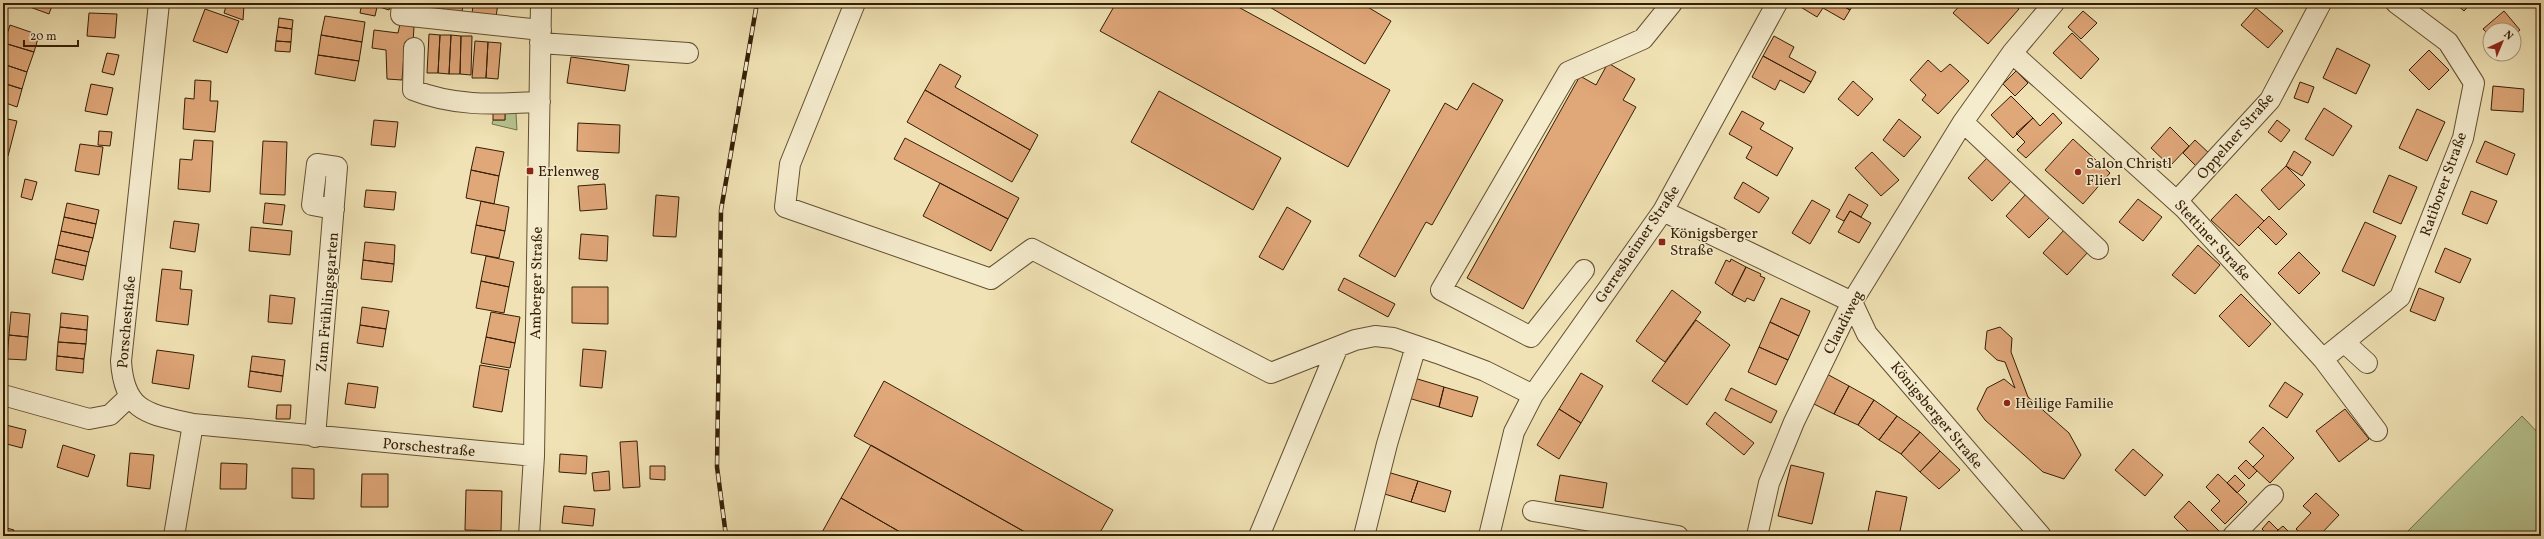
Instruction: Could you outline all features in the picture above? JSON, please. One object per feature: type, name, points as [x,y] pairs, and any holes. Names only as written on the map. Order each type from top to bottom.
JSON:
[{"type":"street","name":"Porschestraße","points":[[159,3],[121,361],[122,382],[130,396],[139,406],[153,415],[193,424],[315,437],[534,456]]},
{"type":"street","points":[[402,3],[401,15],[541,37],[688,53]]},
{"type":"street","name":"Amberger Straße","points":[[529,536],[534,456],[541,3]]},
{"type":"street","points":[[855,3],[790,164],[785,207],[991,279],[1032,249],[1271,373],[1337,349],[1355,340],[1374,336],[1393,338],[1416,346],[1485,372],[1533,395]]},
{"type":"street","points":[[1584,270],[1531,336],[1441,290],[1568,72],[1643,39],[1672,3]]},
{"type":"street","name":"Gerresheimer Straße","points":[[1489,536],[1514,432],[1533,395],[1663,211],[1777,3]]},
{"type":"street","name":"Claudiweg","points":[[1757,536],[1769,482],[1794,422],[1852,302],[1963,122],[2012,53],[2054,3]]},
{"type":"street","name":"Oppelner Straße","points":[[2177,201],[2270,100],[2321,3]]},
{"type":"street","name":"Ratiborer Straße","points":[[2323,359],[2400,297],[2463,138],[2474,83],[2448,42],[2396,3]]},
{"type":"street","points":[[414,48],[413,90],[431,98],[468,104],[540,102]]},
{"type":"street","name":"Stettiner Straße","points":[[2012,53],[2177,201],[2323,359],[2377,432]]},
{"type":"street","points":[[1963,122],[2098,249]]},
{"type":"street","name":"Zum Frühlingsgarten","points":[[315,437],[337,168]]},
{"type":"street","points":[[1663,211],[1852,302]]},
{"type":"street","name":"Königsberger Straße","points":[[1852,302],[1867,334],[2039,536]]},
{"type":"street","points":[[2344,342],[2367,363]]},
{"type":"street","points":[[1364,536],[1387,444],[1416,346]]},
{"type":"street","points":[[1259,536],[1337,349]]},
{"type":"street","points":[[3,395],[89,419],[110,415],[130,396]]},
{"type":"street","points":[[174,536],[193,424]]},
{"type":"street","points":[[2233,536],[2273,495]]},
{"type":"street","points":[[1533,511],[1678,536]]},
{"type":"green space","points":[[505,113],[516,113],[517,130],[492,124],[493,120],[505,120]]},
{"type":"green space","points":[[2522,416],[2541,436],[2541,536],[2403,536]]},
{"type":"building","points":[[19,3],[53,3],[49,14]]},
{"type":"building","points":[[227,3],[244,5],[243,20],[224,13]]},
{"type":"building","points":[[362,3],[377,7],[375,16],[360,13]]},
{"type":"building","points":[[367,3],[392,3],[389,10]]},
{"type":"building","points":[[444,3],[463,3],[462,13],[443,12]]},
{"type":"building","points":[[473,3],[498,3],[496,17],[472,15]]},
{"type":"building","points":[[699,3],[717,3],[716,7]]},
{"type":"building","points":[[1116,3],[1231,3],[1390,90],[1348,167],[1100,31]]},
{"type":"building","points":[[1263,3],[1361,3],[1391,21],[1365,64]]},
{"type":"building","points":[[1794,3],[1838,3],[1850,10],[1844,20],[1823,8],[1817,17]]},
{"type":"building","points":[[1838,3],[1854,3],[1850,10]]},
{"type":"building","points":[[1962,3],[2012,3],[2019,9],[1988,44],[1953,13]]},
{"type":"building","points":[[2455,3],[2471,3],[2464,11]]},
{"type":"building","points":[[2256,8],[2283,31],[2268,48],[2241,25]]},
{"type":"building","points":[[205,9],[239,21],[227,53],[193,41]]},
{"type":"building","points":[[2083,11],[2097,23],[2081,39],[2068,27]]},
{"type":"building","points":[[2504,11],[2513,22],[2491,22]]},
{"type":"building","points":[[89,13],[117,14],[115,38],[87,36]]},
{"type":"building","points":[[325,16],[365,22],[362,42],[321,35]]},
{"type":"building","points":[[279,18],[293,20],[292,29],[278,27]]},
{"type":"building","points":[[400,24],[414,27],[413,42],[405,42],[402,80],[387,79],[386,50],[372,48],[374,30],[398,33]]},
{"type":"building","points":[[10,25],[39,35],[34,52],[4,43]]},
{"type":"building","points":[[278,27],[292,29],[291,42],[276,41]]},
{"type":"building","points":[[2072,33],[2099,59],[2081,79],[2053,53]]},
{"type":"building","points":[[429,34],[440,35],[438,73],[427,73]]},
{"type":"building","points":[[321,35],[362,42],[359,61],[318,55]]},
{"type":"building","points":[[440,35],[451,35],[449,74],[438,73]]},
{"type":"building","points":[[451,35],[461,36],[460,74],[449,74]]},
{"type":"building","points":[[461,36],[472,36],[471,75],[460,74]]},
{"type":"building","points":[[1774,36],[1794,47],[1789,57],[1816,72],[1811,82],[1763,56]]},
{"type":"building","points":[[276,41],[291,42],[290,52],[275,51]]},
{"type":"building","points":[[475,41],[488,42],[486,78],[472,78]]},
{"type":"building","points":[[488,42],[501,43],[498,79],[486,78]]},
{"type":"building","points":[[4,43],[34,52],[27,72],[3,64]]},
{"type":"building","points":[[2337,48],[2370,65],[2356,94],[2323,78]]},
{"type":"building","points":[[2429,50],[2449,70],[2429,90],[2409,70]]},
{"type":"building","points":[[107,53],[119,55],[114,75],[102,72]]},
{"type":"building","points":[[318,55],[359,61],[355,81],[315,74]]},
{"type":"building","points":[[1763,56],[1811,82],[1804,93],[1780,80],[1775,90],[1752,77]]},
{"type":"building","points":[[571,57],[629,65],[625,91],[567,83]]},
{"type":"building","points":[[1928,60],[1941,72],[1950,64],[1969,81],[1938,114],[1922,100],[1926,95],[1910,80]]},
{"type":"building","points":[[1608,63],[1635,79],[1623,100],[1636,107],[1523,309],[1467,278],[1580,76],[1596,85]]},
{"type":"building","points":[[3,64],[27,72],[22,89],[3,83]]},
{"type":"building","points":[[940,64],[961,76],[955,87],[1038,135],[1030,150],[925,90]]},
{"type":"building","points":[[2016,71],[2028,83],[2015,96],[2003,84]]},
{"type":"building","points":[[195,80],[211,81],[210,101],[218,101],[215,132],[183,129],[185,98],[194,99]]},
{"type":"building","points":[[1853,81],[1873,99],[1858,116],[1838,99]]},
{"type":"building","points":[[2300,82],[2314,87],[2308,103],[2294,98]]},
{"type":"building","points":[[3,83],[22,89],[17,107],[3,102]]},
{"type":"building","points":[[1473,83],[1503,100],[1432,225],[1426,222],[1395,277],[1359,256],[1445,103],[1457,110]]},
{"type":"building","points":[[91,84],[113,88],[107,115],[85,111]]},
{"type":"building","points":[[2493,86],[2524,89],[2523,112],[2491,110]]},
{"type":"building","points":[[925,90],[1030,150],[1012,182],[907,122]]},
{"type":"building","points":[[1159,91],[1281,158],[1253,210],[1131,142]]},
{"type":"building","points":[[2011,96],[2033,118],[2013,138],[1991,115]]},
{"type":"building","points":[[2324,108],[2352,126],[2333,156],[2305,139]]},
{"type":"building","points":[[2417,109],[2445,122],[2427,161],[2399,148]]},
{"type":"building","points":[[1742,111],[1764,123],[1760,129],[1793,148],[1777,176],[1746,158],[1752,147],[1729,134]]},
{"type":"building","points":[[493,113],[505,113],[505,120],[493,120]]},
{"type":"building","points":[[2053,113],[2062,123],[2026,158],[2017,150],[2025,142],[2016,133],[2033,118],[2040,126]]},
{"type":"building","points":[[3,118],[17,121],[8,156],[3,155]]},
{"type":"building","points":[[1899,119],[1921,137],[1904,157],[1883,140]]},
{"type":"building","points":[[374,120],[398,122],[395,147],[371,145]]},
{"type":"building","points":[[2277,120],[2290,130],[2281,142],[2268,132]]},
{"type":"building","points":[[578,123],[620,125],[619,153],[577,151]]},
{"type":"building","points":[[2170,127],[2189,146],[2170,166],[2151,148]]},
{"type":"building","points":[[99,131],[112,132],[110,146],[98,145]]},
{"type":"building","points":[[905,138],[1019,198],[1008,219],[894,159]]},
{"type":"building","name":"Salon Christl Flierl","points":[[2073,139],[2110,173],[2083,204],[2045,170]]},
{"type":"building","points":[[194,140],[213,141],[210,192],[178,189],[180,159],[192,160]]},
{"type":"building","points":[[2195,140],[2210,154],[2197,167],[2183,153]]},
{"type":"building","points":[[263,141],[287,142],[285,195],[260,194]]},
{"type":"building","points":[[2485,141],[2515,154],[2507,175],[2476,162]]},
{"type":"building","points":[[80,144],[103,147],[99,175],[75,171]]},
{"type":"building","points":[[476,147],[504,152],[499,176],[471,170]]},
{"type":"building","points":[[2294,151],[2311,162],[2302,176],[2286,166]]},
{"type":"building","points":[[1872,152],[1899,180],[1881,196],[1855,168]]},
{"type":"building","points":[[1987,158],[2011,181],[1992,201],[1968,178]]},
{"type":"building","points":[[2286,166],[2305,185],[2279,210],[2261,190]]},
{"type":"building","points":[[471,170],[499,176],[494,204],[466,198]]},
{"type":"building","points":[[3,173],[6,174],[3,187]]},
{"type":"building","points":[[2389,175],[2417,187],[2401,224],[2373,212]]},
{"type":"building","points":[[25,179],[37,182],[32,200],[21,197]]},
{"type":"building","points":[[1743,182],[1769,198],[1759,213],[1734,198]]},
{"type":"building","points":[[940,183],[1008,219],[991,251],[923,216]]},
{"type":"building","points":[[605,184],[607,209],[580,211],[578,186]]},
{"type":"building","points":[[366,190],[396,192],[394,210],[364,207]]},
{"type":"building","points":[[2471,191],[2497,201],[2487,224],[2462,214]]},
{"type":"building","points":[[1849,194],[1868,205],[1861,217],[1850,211],[1844,221],[1836,217]]},
{"type":"building","points":[[2026,194],[2050,217],[2029,238],[2006,216]]},
{"type":"building","points":[[2236,194],[2264,221],[2239,246],[2211,220]]},
{"type":"building","points":[[656,195],[679,197],[676,237],[653,236]]},
{"type":"building","points":[[2138,199],[2162,217],[2143,241],[2119,222]]},
{"type":"building","points":[[1812,200],[1830,210],[1810,244],[1792,233]]},
{"type":"building","points":[[481,201],[509,207],[505,231],[476,225]]},
{"type":"building","points":[[67,203],[99,210],[96,224],[64,217]]},
{"type":"building","points":[[265,203],[285,205],[282,225],[263,223]]},
{"type":"building","points":[[1287,207],[1311,221],[1283,270],[1259,257]]},
{"type":"building","points":[[1850,211],[1871,223],[1859,243],[1838,232]]},
{"type":"building","points":[[2269,216],[2287,234],[2276,245],[2258,227]]},
{"type":"building","points":[[64,217],[96,224],[93,238],[61,231]]},
{"type":"building","points":[[174,221],[199,224],[195,252],[170,248]]},
{"type":"building","points":[[2365,222],[2396,236],[2374,286],[2342,271]]},
{"type":"building","points":[[476,225],[505,231],[499,258],[471,253]]},
{"type":"building","points":[[251,227],[292,231],[290,255],[249,251]]},
{"type":"building","points":[[2064,230],[2088,252],[2067,275],[2043,253]]},
{"type":"building","points":[[61,231],[93,238],[89,252],[58,245]]},
{"type":"building","points":[[581,234],[608,236],[607,261],[579,259]]},
{"type":"building","points":[[365,242],[395,245],[394,264],[363,260]]},
{"type":"building","points":[[58,245],[89,252],[86,266],[55,259]]},
{"type":"building","points":[[2198,245],[2220,265],[2195,294],[2172,275]]},
{"type":"building","points":[[2445,248],[2471,259],[2460,283],[2435,272]]},
{"type":"building","points":[[2299,252],[2320,273],[2299,294],[2278,273]]},
{"type":"building","points":[[486,256],[514,262],[509,287],[481,281]]},
{"type":"building","points":[[55,259],[86,266],[83,280],[52,273]]},
{"type":"building","points":[[1731,259],[1746,267],[1732,295],[1715,283],[1726,260],[1730,262]]},
{"type":"building","points":[[363,260],[394,264],[392,282],[361,279]]},
{"type":"building","points":[[1746,267],[1761,274],[1760,276],[1765,278],[1754,301],[1747,298],[1745,302],[1732,295]]},
{"type":"building","points":[[162,269],[182,271],[180,289],[192,290],[188,325],[156,321]]},
{"type":"building","points":[[1344,278],[1395,304],[1388,317],[1338,290]]},
{"type":"building","points":[[481,281],[509,287],[504,313],[476,308]]},
{"type":"building","points":[[572,287],[608,287],[608,324],[572,323]]},
{"type":"building","points":[[2419,288],[2444,298],[2435,321],[2410,311]]},
{"type":"building","points":[[1672,290],[1701,312],[1665,362],[1636,341]]},
{"type":"building","points":[[2241,294],[2271,324],[2249,347],[2219,316]]},
{"type":"building","points":[[270,295],[295,298],[292,324],[268,322]]},
{"type":"building","points":[[1781,298],[1810,311],[1799,336],[1770,322]]},
{"type":"building","points":[[362,307],[389,311],[386,329],[360,325]]},
{"type":"building","points":[[11,312],[30,314],[28,337],[9,335]]},
{"type":"building","points":[[491,312],[520,317],[515,343],[486,337]]},
{"type":"building","points":[[61,313],[88,316],[87,330],[60,327]]},
{"type":"building","points":[[1696,320],[1730,345],[1687,405],[1652,381]]},
{"type":"building","points":[[1770,322],[1799,336],[1788,360],[1759,347]]},
{"type":"building","points":[[360,325],[386,329],[383,347],[357,343]]},
{"type":"building","points":[[60,327],[87,330],[86,344],[58,342]]},
{"type":"building","name":"Heilige Familie","points":[[2000,327],[2012,338],[2011,352],[2028,397],[2069,433],[2081,455],[2064,479],[2043,472],[1985,420],[1977,409],[1987,388],[2004,379],[2015,388],[2005,362],[1997,360],[1985,349],[1987,331]]},
{"type":"building","points":[[9,335],[28,337],[26,360],[7,359]]},
{"type":"building","points":[[486,337],[515,343],[510,368],[481,363]]},
{"type":"building","points":[[58,342],[86,344],[84,359],[57,356]]},
{"type":"building","points":[[1759,347],[1788,360],[1776,385],[1748,372]]},
{"type":"building","points":[[583,349],[606,351],[602,388],[580,386]]},
{"type":"building","points":[[157,350],[194,355],[189,389],[152,383]]},
{"type":"building","points":[[57,356],[84,359],[83,373],[56,370]]},
{"type":"building","points":[[252,356],[285,360],[283,376],[250,371]]},
{"type":"building","points":[[480,365],[509,370],[502,412],[473,407]]},
{"type":"building","points":[[250,371],[283,376],[281,392],[248,387]]},
{"type":"building","points":[[1581,373],[1603,386],[1581,423],[1559,409]]},
{"type":"building","points":[[1825,373],[1849,386],[1834,414],[1810,402]]},
{"type":"building","points":[[1411,377],[1444,387],[1439,407],[1405,397]]},
{"type":"building","points":[[884,381],[1113,510],[1098,536],[1032,536],[854,436]]},
{"type":"building","points":[[2285,382],[2303,394],[2287,418],[2269,406]]},
{"type":"building","points":[[348,383],[378,387],[375,408],[345,404]]},
{"type":"building","points":[[1849,386],[1874,400],[1858,425],[1834,414]]},
{"type":"building","points":[[1444,387],[1478,397],[1472,417],[1439,407]]},
{"type":"building","points":[[1731,388],[1777,411],[1771,423],[1725,400]]},
{"type":"building","points":[[1874,400],[1897,416],[1879,440],[1858,425]]},
{"type":"building","points":[[277,405],[291,405],[290,419],[276,419]]},
{"type":"building","points":[[1559,409],[1581,423],[1559,459],[1537,445]]},
{"type":"building","points":[[2345,409],[2369,439],[2339,462],[2316,431]]},
{"type":"building","points":[[1715,412],[1754,443],[1744,455],[1706,424]]},
{"type":"building","points":[[1897,416],[1920,432],[1901,454],[1879,440]]},
{"type":"building","points":[[6,425],[26,430],[22,448],[3,443]]},
{"type":"building","points":[[2263,427],[2294,458],[2270,483],[2253,467],[2264,456],[2249,442]]},
{"type":"building","points":[[1920,432],[1940,451],[1920,472],[1901,454]]},
{"type":"building","points":[[637,441],[640,487],[623,488],[620,442]]},
{"type":"building","points":[[63,445],[95,455],[88,477],[57,467]]},
{"type":"building","points":[[871,445],[1032,536],[907,536],[841,498]]},
{"type":"building","points":[[2133,449],[2163,475],[2145,496],[2115,470]]},
{"type":"building","points":[[1940,451],[1960,470],[1939,489],[1920,472]]},
{"type":"building","points":[[130,453],[154,455],[150,489],[127,486]]},
{"type":"building","points":[[560,454],[587,456],[586,474],[559,472]]},
{"type":"building","points":[[2246,460],[2257,471],[2249,479],[2238,468]]},
{"type":"building","points":[[221,463],[247,464],[246,489],[220,489]]},
{"type":"building","points":[[1791,465],[1824,473],[1812,524],[1778,516]]},
{"type":"building","points":[[650,466],[665,466],[665,480],[650,479]]},
{"type":"building","points":[[292,468],[314,469],[314,499],[292,498]]},
{"type":"building","points":[[609,471],[610,490],[594,491],[592,473]]},
{"type":"building","points":[[1384,471],[1418,481],[1411,502],[1378,492]]},
{"type":"building","points":[[362,474],[388,474],[388,507],[361,507]]},
{"type":"building","points":[[2218,474],[2247,502],[2225,524],[2211,510],[2220,501],[2206,487]]},
{"type":"building","points":[[1560,475],[1607,483],[1603,508],[1555,501]]},
{"type":"building","points":[[2235,475],[2245,485],[2237,493],[2227,483]]},
{"type":"building","points":[[1418,481],[1451,491],[1445,512],[1411,502]]},
{"type":"building","points":[[466,490],[502,491],[501,531],[465,530]]},
{"type":"building","points":[[1876,491],[1907,497],[1899,536],[1867,536]]},
{"type":"building","points":[[2316,493],[2339,515],[2319,536],[2304,536],[2296,529],[2311,513],[2303,506]]},
{"type":"building","points":[[841,498],[907,536],[820,536]]},
{"type":"building","points":[[2189,501],[2221,533],[2218,536],[2186,536],[2190,533],[2174,517]]},
{"type":"building","points":[[564,506],[595,509],[593,526],[562,523]]},
{"type":"building","points":[[2269,521],[2278,530],[2273,536],[2269,536],[2262,529]]},
{"type":"building","points":[[2283,526],[2293,536],[2273,536],[2278,530]]},
{"type":"building","points":[[3,527],[14,530],[13,536],[3,536]]},
{"type":"railway","points":[[726,536],[717,467],[721,210],[757,3]]},
{"type":"place","name":"Erlenweg","points":[[530,171]]},
{"type":"place","name":"Salon Christl Flierl","points":[[2078,172]]},
{"type":"place","name":"Königsberger Straße","points":[[1662,242]]},
{"type":"place","name":"Heilige Familie","points":[[2007,403]]}]
